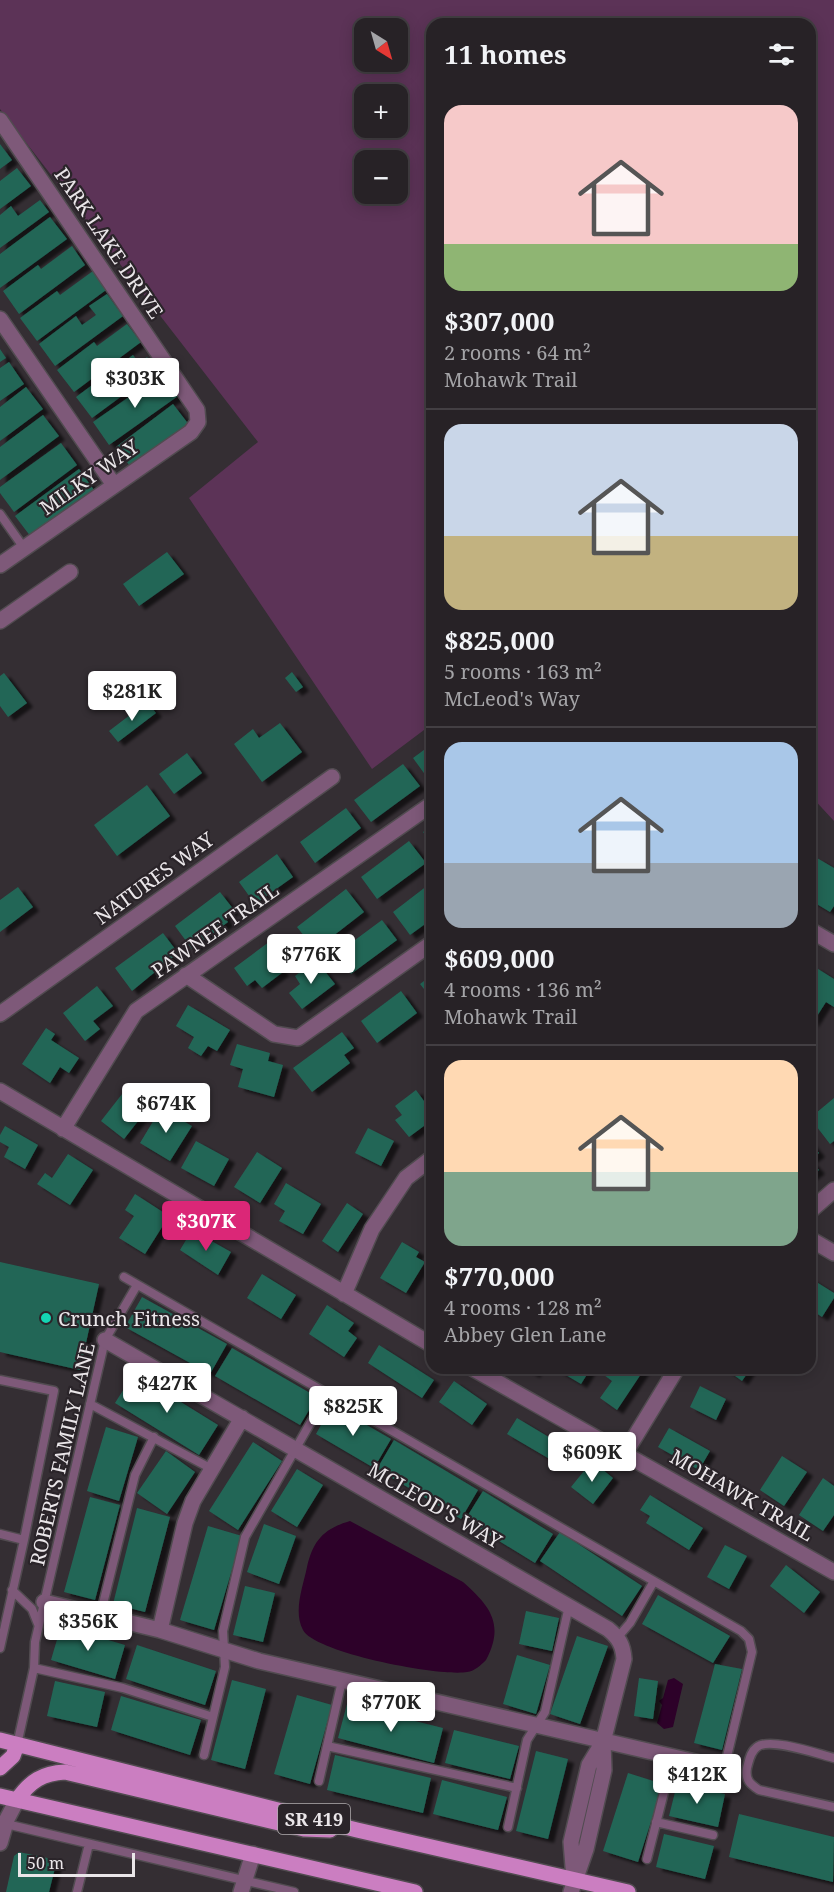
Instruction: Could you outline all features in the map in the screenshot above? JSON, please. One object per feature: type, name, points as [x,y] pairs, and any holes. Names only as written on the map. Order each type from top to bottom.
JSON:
[{"type":"main road","name":"SR 419","points":[[0,1740],[572,1886],[628,1892]]},
{"type":"main road","points":[[0,1768],[12,1756],[17,1745]]},
{"type":"main road","points":[[17,1800],[26,1788],[41,1776],[65,1772],[304,1829],[357,1830]]},
{"type":"main road","name":"SR 419","points":[[0,1796],[415,1892]]},
{"type":"street","name":"PARK LAKE DRIVE","points":[[0,120],[197,410],[198,422]]},
{"type":"street","points":[[0,319],[114,485]]},
{"type":"street","name":"MILKY WAY","points":[[0,565],[191,432],[198,422]]},
{"type":"street","points":[[0,621],[70,572]]},
{"type":"street","name":"NATURES WAY","points":[[0,1014],[332,777]]},
{"type":"street","name":"PAWNEE TRAIL","points":[[63,1129],[136,1011],[426,808]]},
{"type":"street","points":[[816,934],[834,944]]},
{"type":"street","points":[[186,975],[274,1034],[298,1038],[426,947]]},
{"type":"street","points":[[0,1091],[426,1342]]},
{"type":"street","points":[[344,1294],[372,1229],[406,1178],[426,1163]]},
{"type":"street","points":[[816,1206],[834,1190]]},
{"type":"street","points":[[816,1242],[834,1253]]},
{"type":"street","name":"MCLEOD'S WAY","points":[[105,1340],[569,1606],[618,1637]]},
{"type":"street","name":"MOHAWK TRAIL","points":[[483,1374],[834,1572]]},
{"type":"street","points":[[625,1453],[672,1374]]},
{"type":"street","points":[[160,1630],[185,1523],[193,1501],[242,1418]]},
{"type":"street","points":[[44,1602],[160,1630],[224,1650],[342,1681],[727,1770]]},
{"type":"street","points":[[572,1886],[586,1849],[604,1770],[603,1742],[624,1659],[623,1647],[618,1637]]},
{"type":"street","points":[[0,1843],[3,1823],[17,1800]]},
{"type":"street","points":[[243,1886],[253,1854]]},
{"type":"lane","points":[[0,514],[24,548]]},
{"type":"lane","points":[[124,1277],[741,1630],[749,1639],[752,1652],[727,1770],[746,1773]]},
{"type":"lane","name":"ROBERTS FAMILY LANE","points":[[17,1745],[34,1668],[39,1625],[105,1340],[137,1285]]},
{"type":"lane","points":[[0,1380],[54,1391],[0,1648]]},
{"type":"lane","points":[[204,1755],[225,1667],[223,1631],[245,1538],[327,1394]]},
{"type":"lane","points":[[90,1404],[212,1469]]},
{"type":"lane","points":[[100,1616],[135,1475],[154,1437]]},
{"type":"lane","points":[[0,1534],[24,1540]]},
{"type":"lane","points":[[618,1637],[630,1623],[654,1581]]},
{"type":"lane","points":[[12,1590],[32,1609],[39,1625]]},
{"type":"lane","points":[[508,1827],[527,1740],[545,1712],[569,1606]]},
{"type":"lane","points":[[34,1668],[123,1688],[213,1717]]},
{"type":"lane","points":[[319,1781],[342,1681]]},
{"type":"lane","points":[[834,1758],[777,1744],[765,1744],[757,1748],[750,1756],[746,1773],[751,1785],[759,1790],[834,1808]]},
{"type":"lane","points":[[327,1746],[516,1788]]},
{"type":"lane","points":[[647,1859],[673,1758]]},
{"type":"lane","points":[[656,1822],[713,1835]]},
{"type":"lane","points":[[3,1823],[243,1886],[294,1892]]},
{"type":"lane","points":[[77,1892],[89,1844]]},
{"type":"shaded area","points":[[0,0],[834,0],[834,821],[816,802],[816,18],[426,18],[426,728],[372,769],[189,498],[258,442],[0,109]]},
{"type":"shaded area","points":[[350,1521],[463,1582],[481,1599],[492,1616],[494,1626],[492,1647],[482,1664],[467,1672],[453,1673],[380,1662],[330,1647],[312,1639],[303,1630],[299,1607],[312,1550],[326,1532]]},
{"type":"shaded area","points":[[674,1678],[683,1684],[673,1727],[664,1729],[657,1723],[662,1705],[659,1701],[663,1698],[668,1680]]},
{"type":"building","points":[[0,144],[12,160],[0,169]]},
{"type":"building","points":[[17,168],[31,186],[0,209],[0,181]]},
{"type":"building","points":[[40,200],[49,212],[0,248],[0,215],[11,206],[18,216]]},
{"type":"building","points":[[50,217],[67,239],[0,288],[0,254]]},
{"type":"building","points":[[72,246],[85,265],[19,314],[3,291],[38,265],[41,269]]},
{"type":"building","points":[[93,271],[106,290],[37,341],[20,318],[57,291],[60,295]]},
{"type":"building","points":[[107,294],[123,316],[55,366],[39,344],[76,316],[82,325],[96,315],[89,306]]},
{"type":"building","points":[[127,324],[141,342],[74,392],[57,370],[94,342],[97,346]]},
{"type":"building","points":[[0,349],[6,358],[0,362]]},
{"type":"building","points":[[133,355],[139,363],[147,357],[157,370],[92,418],[76,397]]},
{"type":"building","points":[[9,362],[24,384],[0,401],[0,368]]},
{"type":"building","points":[[162,374],[178,396],[109,445],[93,422]]},
{"type":"building","points":[[26,387],[43,409],[0,441],[0,407]]},
{"type":"building","points":[[173,404],[190,426],[132,469],[116,447]]},
{"type":"building","points":[[43,415],[59,436],[0,480],[0,447]]},
{"type":"building","points":[[61,443],[77,465],[14,512],[0,493],[0,487]]},
{"type":"building","points":[[79,469],[94,490],[31,537],[15,516]]},
{"type":"building","points":[[167,552],[184,574],[139,606],[123,584]]},
{"type":"building","points":[[292,672],[303,687],[296,692],[285,678]]},
{"type":"building","points":[[4,673],[27,703],[8,717],[0,706],[0,676]]},
{"type":"building","points":[[147,702],[156,713],[118,742],[109,731]]},
{"type":"building","points":[[280,723],[302,752],[262,782],[234,744],[253,729],[259,738]]},
{"type":"building","points":[[426,748],[426,776],[413,758]]},
{"type":"building","points":[[187,753],[202,773],[174,794],[159,774]]},
{"type":"building","points":[[403,764],[420,786],[371,822],[354,800]]},
{"type":"building","points":[[147,785],[170,816],[117,856],[94,825]]},
{"type":"building","points":[[346,808],[361,828],[315,863],[300,842]]},
{"type":"building","points":[[409,841],[426,863],[377,899],[361,877]]},
{"type":"building","points":[[277,854],[293,877],[255,904],[239,882]]},
{"type":"building","points":[[817,858],[834,868],[834,906],[830,912],[816,904]]},
{"type":"building","points":[[18,887],[33,907],[0,932],[0,900]]},
{"type":"building","points":[[426,887],[426,923],[410,935],[393,912]]},
{"type":"building","points":[[346,889],[364,912],[315,950],[297,927]]},
{"type":"building","points":[[220,892],[234,910],[224,917],[228,922],[192,949],[175,926]]},
{"type":"building","points":[[382,920],[397,940],[351,974],[336,954]]},
{"type":"building","points":[[163,933],[178,953],[132,991],[115,968]]},
{"type":"building","points":[[273,939],[287,957],[277,964],[283,972],[262,988],[255,980],[247,986],[234,968]]},
{"type":"building","points":[[316,960],[335,984],[302,1009],[289,993],[300,984],[295,976]]},
{"type":"building","points":[[816,968],[834,979],[834,1007],[826,1002],[816,1018]]},
{"type":"building","points":[[426,980],[426,992],[420,984]]},
{"type":"building","points":[[97,986],[113,1006],[93,1021],[100,1029],[85,1041],[63,1013]]},
{"type":"building","points":[[401,991],[417,1013],[377,1043],[361,1021]]},
{"type":"building","points":[[188,1005],[230,1030],[217,1051],[208,1046],[201,1056],[188,1048],[194,1037],[176,1026]]},
{"type":"building","points":[[46,1028],[55,1034],[51,1040],[79,1058],[69,1073],[60,1067],[50,1083],[22,1064]]},
{"type":"building","points":[[342,1032],[354,1048],[344,1055],[350,1063],[312,1092],[293,1068]]},
{"type":"building","points":[[237,1044],[270,1053],[268,1061],[283,1065],[274,1097],[238,1087],[243,1069],[230,1065]]},
{"type":"building","points":[[126,1089],[149,1107],[124,1139],[101,1121]]},
{"type":"building","points":[[416,1090],[426,1104],[426,1124],[409,1137],[395,1120],[402,1115],[395,1106]]},
{"type":"building","points":[[834,1098],[834,1141],[830,1144],[816,1126],[816,1113]]},
{"type":"building","points":[[161,1108],[192,1126],[170,1161],[140,1143]]},
{"type":"building","points":[[5,1126],[38,1145],[25,1169],[4,1157],[9,1147],[0,1142],[0,1135]]},
{"type":"building","points":[[368,1128],[394,1141],[381,1166],[355,1153]]},
{"type":"building","points":[[196,1141],[229,1159],[214,1186],[181,1168]]},
{"type":"building","points":[[257,1152],[282,1168],[260,1203],[234,1187]]},
{"type":"building","points":[[68,1154],[93,1170],[70,1205],[37,1184],[45,1173],[52,1178]]},
{"type":"building","points":[[286,1183],[321,1204],[303,1234],[279,1221],[285,1211],[274,1204]]},
{"type":"building","points":[[135,1194],[169,1216],[145,1254],[119,1238],[134,1216],[125,1210]]},
{"type":"building","points":[[347,1203],[363,1214],[338,1252],[322,1241]]},
{"type":"building","points":[[192,1230],[231,1252],[218,1275],[180,1250]]},
{"type":"building","points":[[402,1242],[419,1252],[416,1257],[425,1262],[406,1293],[380,1278]]},
{"type":"building","name":"Crunch Fitness","points":[[0,1262],[99,1284],[80,1370],[0,1352]]},
{"type":"building","points":[[262,1274],[296,1295],[281,1319],[247,1298]]},
{"type":"building","points":[[816,1282],[834,1293],[834,1298],[822,1317],[816,1313]]},
{"type":"building","points":[[142,1297],[227,1344],[210,1374],[125,1327]]},
{"type":"building","points":[[327,1305],[354,1323],[348,1331],[357,1338],[344,1357],[309,1334]]},
{"type":"building","points":[[379,1345],[434,1380],[422,1398],[368,1363]]},
{"type":"building","points":[[232,1348],[317,1397],[300,1425],[215,1376]]},
{"type":"building","points":[[134,1373],[218,1425],[199,1455],[115,1403]]},
{"type":"building","points":[[564,1374],[587,1374],[581,1384]]},
{"type":"building","points":[[641,1374],[617,1410],[600,1398],[612,1381],[604,1375]]},
{"type":"building","points":[[732,1374],[747,1374],[742,1381]]},
{"type":"building","points":[[454,1381],[487,1404],[472,1425],[439,1402]]},
{"type":"building","points":[[700,1386],[726,1399],[716,1420],[690,1407]]},
{"type":"building","points":[[332,1405],[391,1439],[374,1468],[316,1434]]},
{"type":"building","points":[[517,1418],[562,1445],[553,1461],[507,1434]]},
{"type":"building","points":[[106,1427],[138,1437],[119,1501],[87,1491]]},
{"type":"building","points":[[669,1428],[710,1451],[699,1470],[658,1447]]},
{"type":"building","points":[[394,1440],[478,1490],[461,1519],[377,1469]]},
{"type":"building","points":[[253,1442],[282,1461],[238,1530],[209,1511]]},
{"type":"building","points":[[166,1451],[195,1472],[167,1514],[137,1493]]},
{"type":"building","points":[[782,1456],[807,1472],[784,1506],[760,1490]]},
{"type":"building","points":[[592,1461],[613,1478],[593,1504],[571,1487]]},
{"type":"building","points":[[297,1469],[323,1485],[297,1527],[271,1511]]},
{"type":"building","points":[[823,1478],[834,1486],[834,1515],[823,1531],[799,1515]]},
{"type":"building","points":[[483,1491],[553,1534],[535,1563],[465,1520]]},
{"type":"building","points":[[650,1495],[703,1528],[689,1550],[646,1523],[650,1516],[640,1510]]},
{"type":"building","points":[[90,1497],[120,1505],[95,1600],[64,1592]]},
{"type":"building","points":[[137,1508],[170,1517],[145,1612],[113,1604]]},
{"type":"building","points":[[264,1524],[296,1536],[279,1584],[247,1572]]},
{"type":"building","points":[[208,1526],[242,1536],[214,1630],[180,1620]]},
{"type":"building","points":[[560,1532],[642,1586],[622,1616],[540,1561]]},
{"type":"building","points":[[725,1545],[747,1556],[729,1589],[707,1577]]},
{"type":"building","points":[[786,1565],[820,1592],[804,1613],[770,1586]]},
{"type":"building","points":[[245,1586],[275,1593],[263,1642],[233,1635]]},
{"type":"building","points":[[658,1595],[730,1636],[713,1663],[642,1624]]},
{"type":"building","points":[[526,1611],[559,1618],[552,1651],[519,1644]]},
{"type":"building","points":[[61,1626],[125,1645],[115,1679],[51,1660]]},
{"type":"building","points":[[577,1636],[608,1646],[580,1724],[550,1714]]},
{"type":"building","points":[[137,1645],[216,1671],[205,1705],[126,1679]]},
{"type":"building","points":[[517,1655],[550,1665],[536,1714],[503,1704]]},
{"type":"building","points":[[715,1664],[742,1669],[722,1750],[694,1743]]},
{"type":"building","points":[[639,1678],[658,1681],[653,1719],[634,1716]]},
{"type":"building","points":[[232,1680],[266,1689],[245,1769],[211,1760]]},
{"type":"building","points":[[55,1681],[105,1692],[97,1727],[47,1716]]},
{"type":"building","points":[[297,1695],[332,1705],[310,1784],[274,1774]]},
{"type":"building","points":[[121,1696],[201,1720],[190,1755],[111,1730]]},
{"type":"building","points":[[347,1704],[443,1728],[434,1763],[338,1738]]},
{"type":"building","points":[[454,1730],[519,1746],[510,1779],[445,1763]]},
{"type":"building","points":[[536,1751],[568,1759],[548,1839],[516,1831]]},
{"type":"building","points":[[335,1755],[431,1778],[423,1813],[327,1790]]},
{"type":"building","points":[[628,1773],[663,1784],[638,1862],[603,1851]]},
{"type":"building","points":[[442,1780],[507,1797],[498,1830],[433,1814]]},
{"type":"building","points":[[677,1784],[725,1794],[718,1827],[669,1816]]},
{"type":"building","points":[[739,1814],[834,1837],[833,1882],[729,1857]]},
{"type":"building","points":[[664,1834],[714,1846],[705,1879],[656,1867]]},
{"type":"building","points":[[19,1852],[57,1860],[49,1892],[6,1892],[14,1856]]},
{"type":"place","name":"Crunch Fitness","points":[[46,1318]]}]
